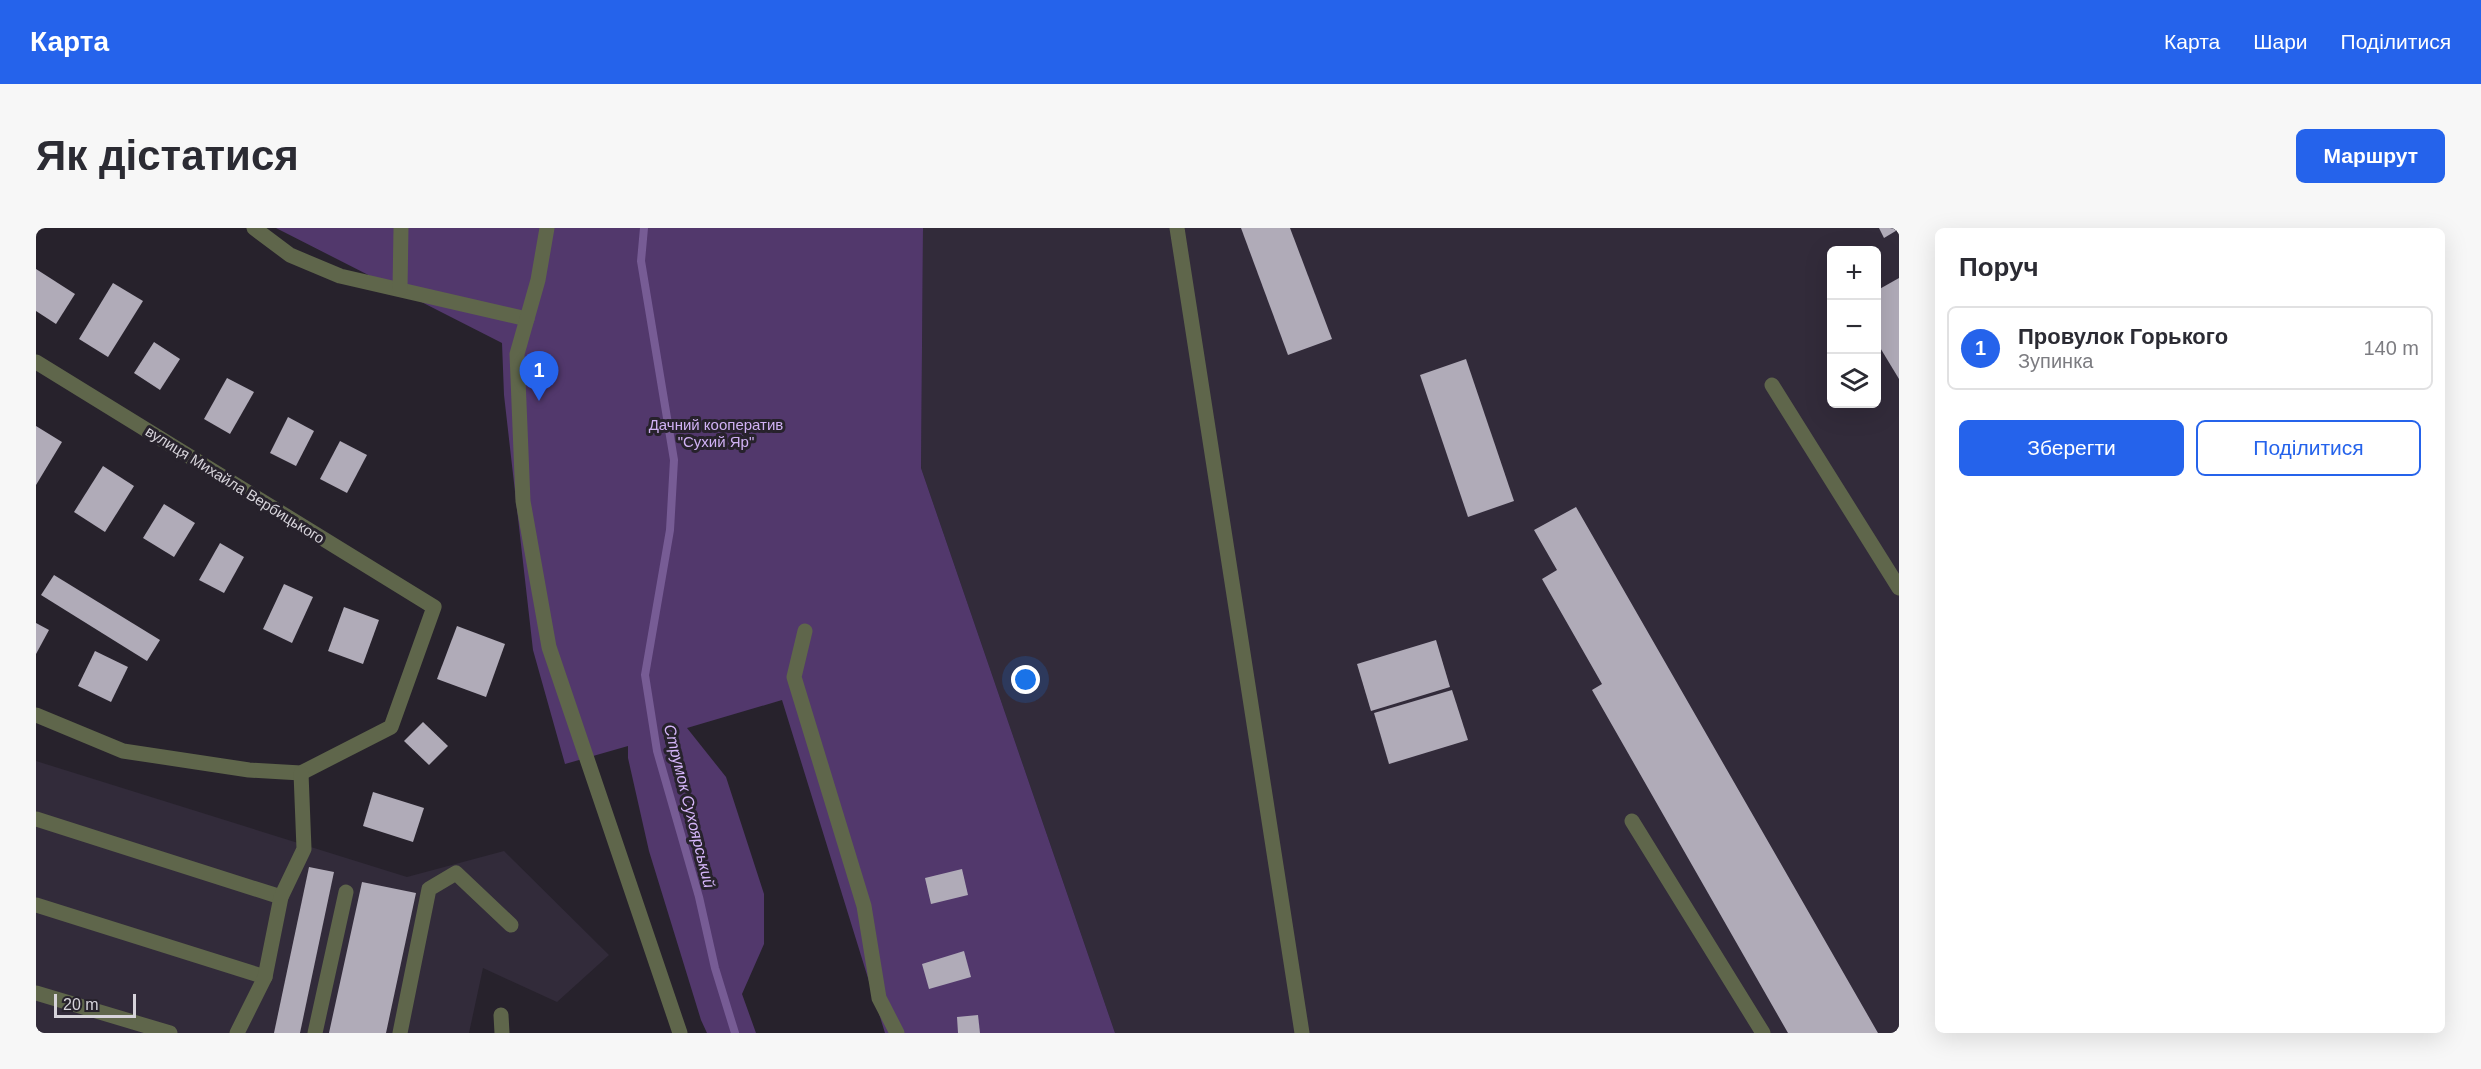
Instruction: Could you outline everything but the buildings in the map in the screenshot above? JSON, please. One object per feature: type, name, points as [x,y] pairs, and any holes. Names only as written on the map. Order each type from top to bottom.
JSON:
[{"type":"street","points":[[254,228],[290,255],[340,276],[527,319]]},
{"type":"street","points":[[400,290],[401,228]]},
{"type":"street","points":[[547,228],[538,280],[517,354],[524,501],[549,647],[680,1033]]},
{"type":"street","points":[[1177,228],[1302,1033]]},
{"type":"street","name":"вулиця Михайла Вербицького","points":[[36,362],[434,607],[391,727],[301,773]]},
{"type":"street","points":[[1772,384],[1899,588]]},
{"type":"street","points":[[805,631],[794,677],[864,906],[879,998],[897,1033]]},
{"type":"street","points":[[36,714],[123,751],[249,770],[301,773],[304,849],[281,897],[265,977],[237,1033]]},
{"type":"street","points":[[36,819],[281,897]]},
{"type":"street","points":[[1632,821],[1763,1033]]},
{"type":"street","points":[[400,1033],[429,889],[456,873],[511,925]]},
{"type":"street","points":[[315,1033],[346,892]]},
{"type":"street","points":[[36,905],[265,977]]},
{"type":"street","points":[[36,993],[170,1033]]},
{"type":"street","points":[[501,1015],[502,1033]]},
{"type":"shaded area","points":[[923,228],[1899,228],[1899,1033],[1115,1033],[921,468]]},
{"type":"shaded area","points":[[36,761],[407,877],[504,851],[609,955],[557,1002],[483,968],[469,1033],[36,1033]]},
{"type":"green space","name":"Дачний кооператив \"Сухий Яр\"","points":[[276,228],[923,228],[921,468],[1115,1033],[885,1033],[782,700],[687,728],[726,777],[764,894],[764,944],[742,994],[756,1033],[707,1033],[649,851],[628,758],[628,746],[565,764],[533,650],[504,395],[502,343]]},
{"type":"waterway","name":"Струмок Сухоярський","points":[[644,228],[641,261],[674,460],[670,530],[645,675],[657,751],[699,897],[715,968],[735,1033]]},
{"type":"place","name":"Провулок Горького","points":[[539,401]]}]
